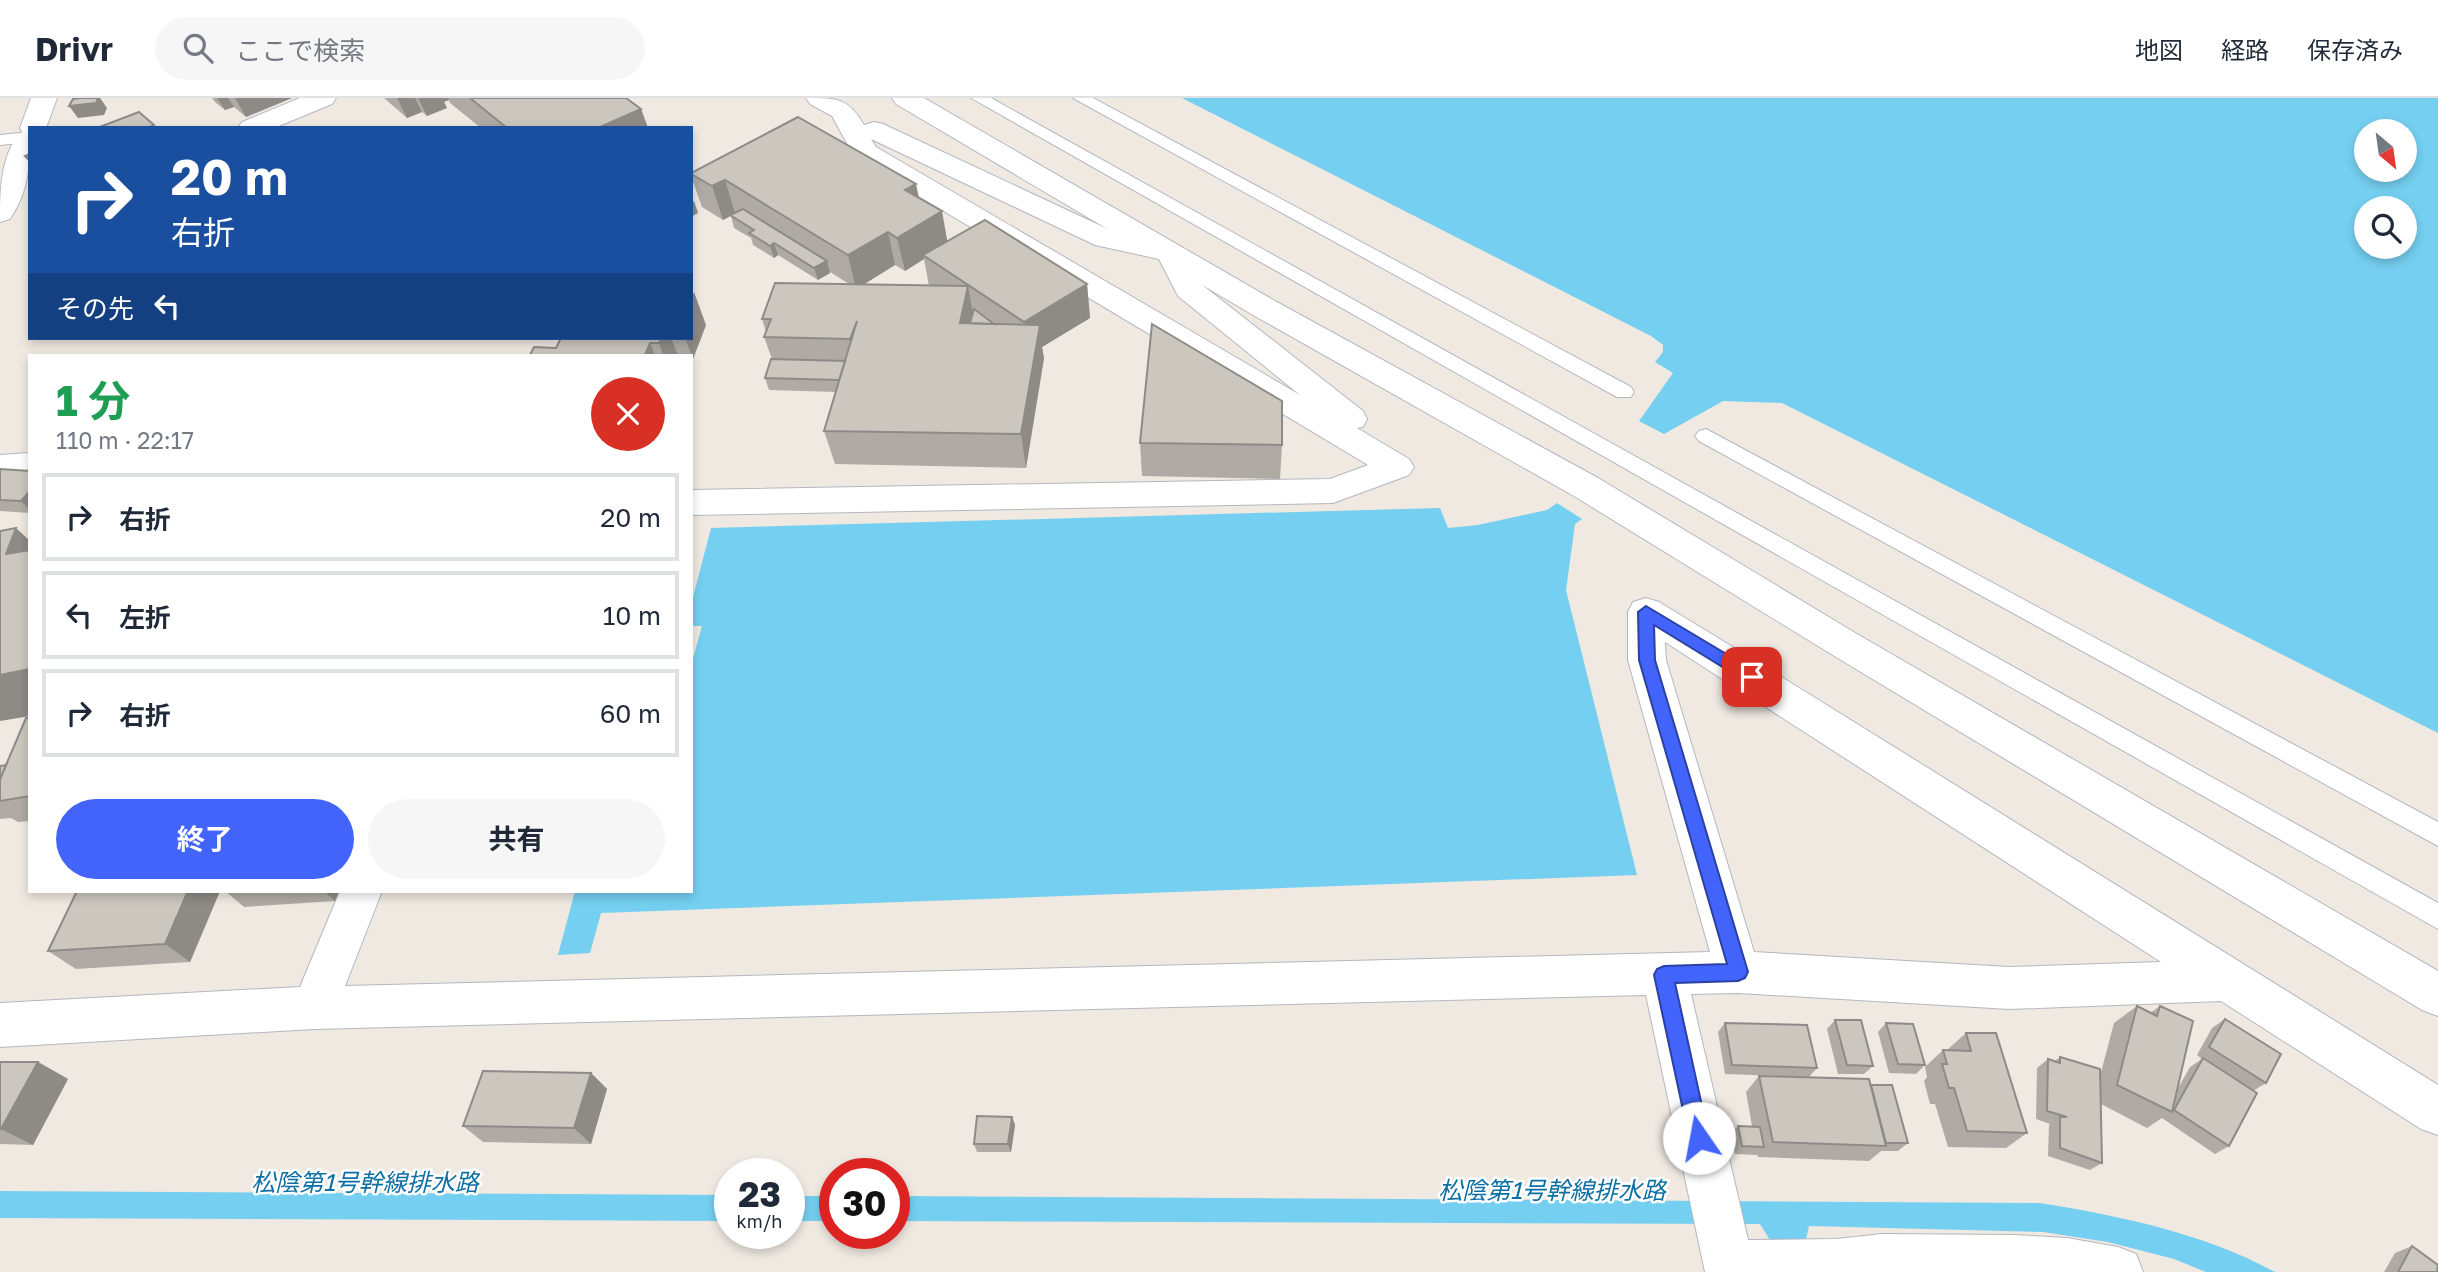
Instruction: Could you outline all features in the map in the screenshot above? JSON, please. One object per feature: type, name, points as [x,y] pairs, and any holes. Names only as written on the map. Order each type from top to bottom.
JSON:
[{"type":"street","points":[[34,126],[44,98]]},
{"type":"street","points":[[256,126],[323,98]]},
{"type":"street","points":[[905,98],[1264,309],[1586,487],[1844,644],[2438,995]]},
{"type":"street","points":[[831,104],[891,140],[1105,239],[1170,253]]},
{"type":"street","points":[[831,104],[865,152],[1397,467]]},
{"type":"street","points":[[0,213],[28,142]]},
{"type":"street","points":[[0,218],[28,212]]},
{"type":"street","points":[[1170,253],[1189,289],[1339,407],[1397,467]]},
{"type":"street","points":[[0,467],[28,465]]},
{"type":"street","points":[[693,502],[1333,491],[1397,467]]},
{"type":"street","points":[[1738,972],[1647,660],[1646,612],[1816,716],[2225,980],[2438,1112]]},
{"type":"street","points":[[314,1008],[360,893]]},
{"type":"street","points":[[0,1026],[314,1008],[1738,972],[2009,988],[2225,980]]},
{"type":"street","points":[[1664,975],[1705,1165],[1737,1264],[1831,1267],[1882,1259],[2015,1261],[2067,1263],[2118,1272]]},
{"type":"lane","points":[[979,98],[2438,917]]},
{"type":"lane","points":[[1081,98],[1624,392]]},
{"type":"lane","points":[[0,140],[28,137]]},
{"type":"lane","points":[[1706,436],[2438,835]]},
{"type":"water","points":[[1182,98],[2438,98],[2438,733],[1782,403],[1723,401],[1664,434],[1639,421],[1673,373],[1655,362],[1663,352],[1663,345],[1651,336]]},
{"type":"water","points":[[1557,503],[1582,519],[1575,524],[1566,590],[1637,875],[601,913],[590,953],[558,955],[574,893],[693,893],[693,659],[702,626],[693,626],[693,597],[711,528],[1440,508],[1448,528],[1478,525],[1547,510]]},
{"type":"water","points":[[0,1191],[714,1195],[714,1221],[0,1218]]},
{"type":"water","points":[[805,1196],[819,1196],[819,1221],[805,1221]]},
{"type":"water","points":[[910,1196],[2040,1203],[2100,1214],[2190,1236],[2248,1258],[2275,1272],[2206,1272],[2174,1259],[2108,1242],[2043,1232],[1809,1226],[1804,1248],[1783,1272],[1775,1248],[1760,1224],[910,1221]]},
{"type":"building","points":[[98,98],[96,103],[69,106],[73,99]]},
{"type":"building","points":[[470,98],[626,98],[641,109],[603,126],[505,126]]},
{"type":"building","points":[[139,112],[154,125],[152,126],[102,126]]},
{"type":"building","points":[[798,117],[916,184],[905,190],[942,211],[897,238],[888,232],[848,255],[725,180],[712,186],[693,175],[693,172]]},
{"type":"building","points":[[743,209],[827,261],[814,268],[774,243],[770,246],[749,233],[754,230],[730,215]]},
{"type":"building","points":[[985,220],[1087,284],[1024,322],[923,255]]},
{"type":"building","points":[[775,283],[968,286],[960,323],[1040,325],[1021,434],[824,431],[857,321],[850,339],[764,337],[771,319],[762,319]]},
{"type":"building","points":[[974,309],[994,324],[970,323]]},
{"type":"building","points":[[1152,324],[1282,401],[1282,445],[1140,443]]},
{"type":"building","points":[[560,340],[660,340],[659,343],[650,343],[645,354],[530,354],[534,347],[556,348]]},
{"type":"building","points":[[771,359],[845,361],[839,380],[765,378]]},
{"type":"building","points":[[0,469],[28,471],[28,493],[21,501],[0,500]]},
{"type":"building","points":[[16,528],[6,554],[28,550],[28,669],[0,675],[0,531]]},
{"type":"building","points":[[28,718],[28,796],[0,801],[0,779]]},
{"type":"building","points":[[6,765],[0,779],[0,766]]},
{"type":"building","points":[[76,893],[187,893],[165,944],[48,951]]},
{"type":"building","points":[[2137,1006],[2157,1016],[2160,1006],[2193,1021],[2172,1112],[2117,1085]]},
{"type":"building","points":[[2225,1019],[2281,1054],[2266,1083],[2209,1047]]},
{"type":"building","points":[[1835,1020],[1861,1020],[1873,1066],[1847,1065]]},
{"type":"building","points":[[1725,1023],[1807,1025],[1817,1068],[1732,1065]]},
{"type":"building","points":[[1886,1023],[1913,1024],[1925,1065],[1898,1064]]},
{"type":"building","points":[[1966,1033],[1996,1033],[2027,1133],[1967,1131],[1954,1088],[1949,1088],[1942,1064],[1947,1064],[1943,1050],[1971,1051]]},
{"type":"building","points":[[2060,1057],[2100,1069],[2102,1163],[2060,1148],[2060,1117],[2067,1117],[2047,1111],[2048,1059],[2060,1063]]},
{"type":"building","points":[[2203,1058],[2257,1093],[2229,1146],[2174,1110]]},
{"type":"building","points":[[0,1062],[38,1062],[1,1129],[0,1129]]},
{"type":"building","points":[[483,1071],[591,1073],[574,1128],[463,1126]]},
{"type":"building","points":[[1759,1076],[1869,1079],[1886,1146],[1773,1142]]},
{"type":"building","points":[[1871,1085],[1892,1085],[1908,1143],[1886,1143]]},
{"type":"building","points":[[977,1116],[1012,1117],[1008,1144],[974,1144]]},
{"type":"building","points":[[1738,1126],[1760,1127],[1764,1147],[1742,1146]]},
{"type":"building","points":[[2412,1246],[2438,1265],[2437,1272],[2398,1272]]},
{"type":"route","points":[[1699,1138],[1664,975],[1738,972],[1647,660],[1646,612],[1752,677]]},
{"type":"water label","name":"松陰第1号幹線排水路","points":[[365,1183]]},
{"type":"water label","name":"松陰第1号幹線排水路","points":[[1552,1191]]}]
